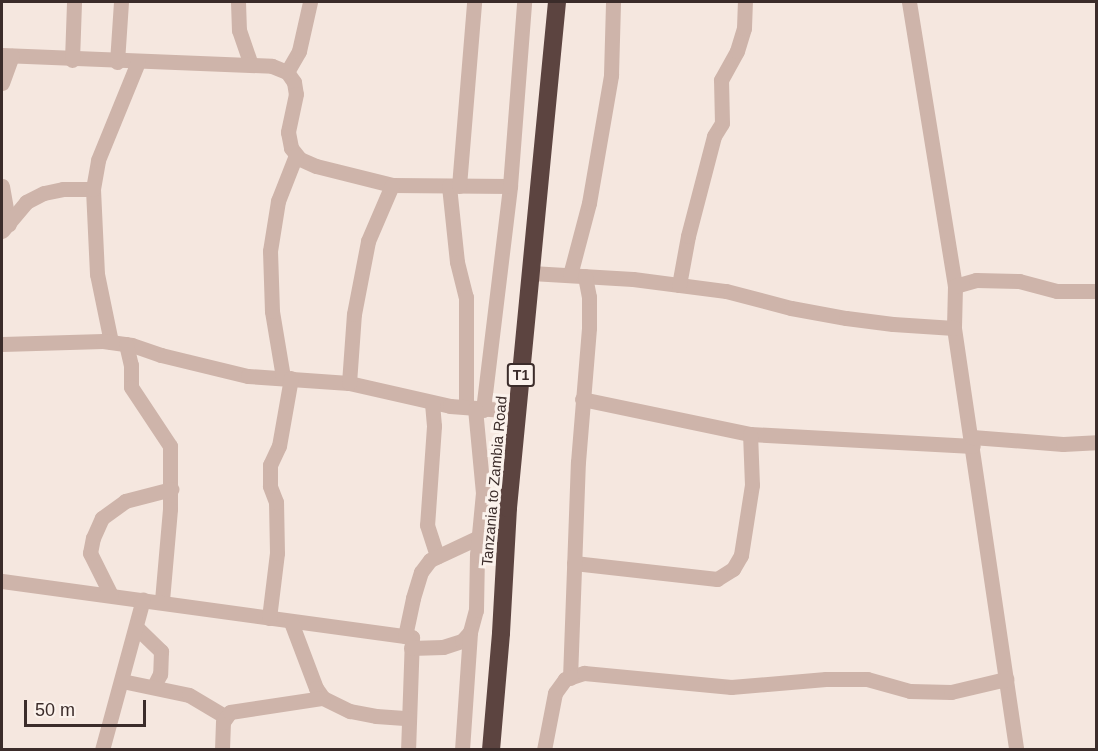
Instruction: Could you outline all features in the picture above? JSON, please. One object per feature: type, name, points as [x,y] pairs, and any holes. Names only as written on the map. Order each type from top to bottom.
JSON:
[{"type":"highway","name":"Tanzania to Zambia Road","points":[[491,750],[517,411],[557,2]]},
{"type":"street","points":[[72,60],[74,2]]},
{"type":"street","points":[[117,62],[121,2]]},
{"type":"street","points":[[238,2],[239,30],[251,64]]},
{"type":"street","points":[[287,72],[299,51],[310,2]]},
{"type":"street","points":[[462,750],[470,632],[476,610],[483,493],[466,297],[457,262],[454,186],[474,2]]},
{"type":"street","points":[[474,409],[510,186],[524,2]]},
{"type":"street","points":[[570,678],[574,634],[574,563],[582,399],[589,328],[589,297],[577,275],[611,75],[614,2]]},
{"type":"street","points":[[679,285],[688,236],[714,136],[722,123],[722,80],[737,51],[744,28],[745,2]]},
{"type":"street","points":[[909,2],[955,286],[954,328],[973,441],[1016,750]]},
{"type":"street","points":[[2,83],[7,55],[117,62],[272,66],[287,72],[294,82],[296,94],[288,132],[291,148],[296,155],[316,166],[392,185],[510,186]]},
{"type":"street","points":[[138,62],[98,160],[93,189],[97,274],[118,343],[131,365],[131,387],[170,446],[171,489],[162,601]]},
{"type":"street","points":[[269,618],[277,553],[276,502],[270,486],[270,465],[279,446],[287,378],[272,311],[270,252],[278,201],[296,155]]},
{"type":"street","points":[[349,382],[354,314],[368,241],[392,185]]},
{"type":"street","points":[[2,186],[5,227]]},
{"type":"street","points":[[5,227],[26,202],[44,193],[63,189],[93,189]]},
{"type":"street","points":[[531,273],[577,275],[726,291],[791,308],[846,318],[954,328]]},
{"type":"street","points":[[955,286],[976,280],[1019,281],[1057,291],[1096,291]]},
{"type":"street","points":[[2,344],[118,343],[217,370],[248,376],[349,382],[432,403],[474,409],[517,411]]},
{"type":"street","points":[[582,399],[750,434],[1063,444],[1096,442]]},
{"type":"street","points":[[432,403],[427,525],[437,556]]},
{"type":"street","points":[[574,563],[717,579],[732,569],[741,555],[752,485],[750,434]]},
{"type":"street","points":[[111,595],[90,553],[93,538],[102,518],[125,501],[171,489]]},
{"type":"street","points":[[408,750],[408,642],[421,572],[437,556],[479,537]]},
{"type":"street","points":[[2,581],[162,601],[443,647],[462,641],[470,632]]},
{"type":"street","points":[[102,750],[143,599]]},
{"type":"street","points":[[291,622],[316,688],[323,698],[350,711],[376,716],[408,718]]},
{"type":"street","points":[[136,627],[161,651],[159,674],[154,686]]},
{"type":"street","points":[[544,750],[555,693],[565,679],[584,673],[604,673],[731,687],[826,679],[867,679],[910,691],[951,692],[1006,679]]},
{"type":"street","points":[[122,681],[189,695],[226,717]]},
{"type":"street","points":[[222,750],[221,735],[226,717],[230,712],[248,707],[323,698]]}]
